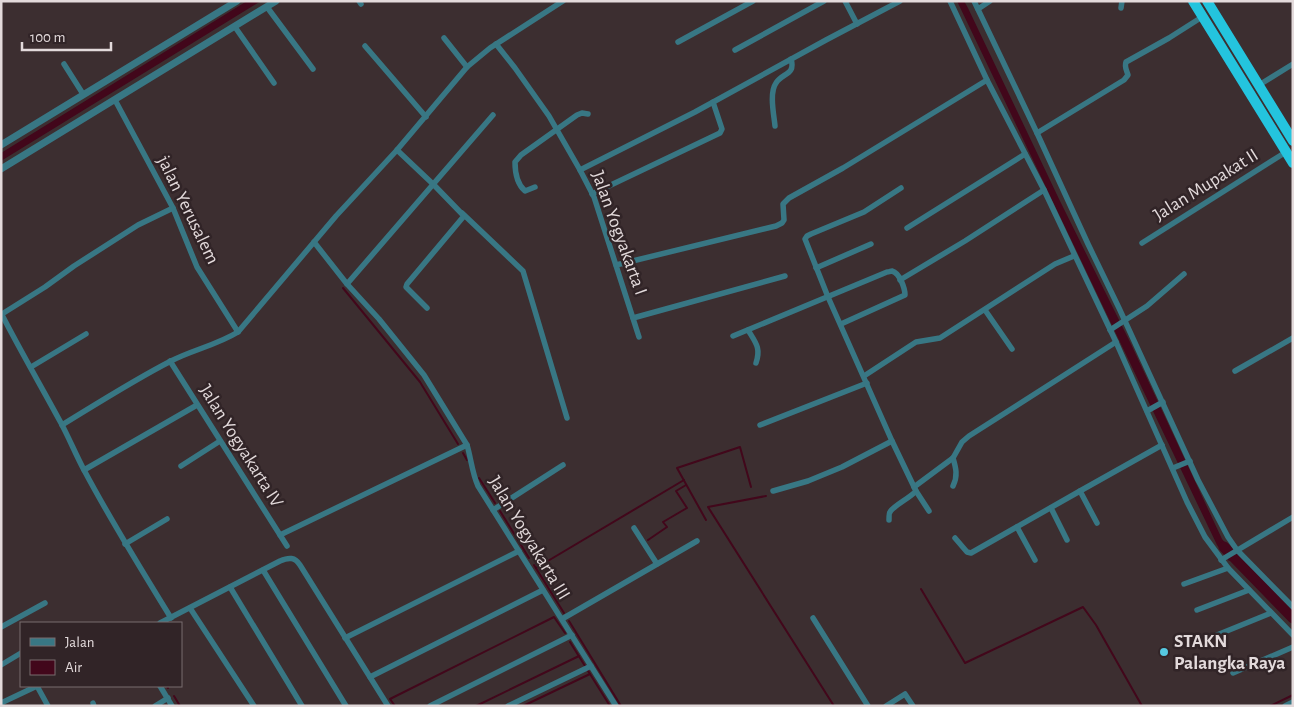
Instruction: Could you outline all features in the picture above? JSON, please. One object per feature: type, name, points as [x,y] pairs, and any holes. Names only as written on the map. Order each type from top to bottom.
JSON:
[{"type":"highway","points":[[1193,1],[1293,163]]},
{"type":"highway","points":[[1207,1],[1293,141]]},
{"type":"highway","points":[[1260,111],[1270,105]]},
{"type":"street","points":[[1,145],[237,1]]},
{"type":"street","points":[[1,169],[276,1]]},
{"type":"street","points":[[62,425],[170,361],[238,332],[314,242],[426,117],[467,67],[496,44],[563,1]]},
{"type":"street","points":[[678,42],[753,1]]},
{"type":"street","points":[[735,50],[824,1]]},
{"type":"street","points":[[845,1],[857,24]]},
{"type":"street","points":[[580,170],[713,102],[900,1]]},
{"type":"street","points":[[950,1],[987,80],[1044,190],[1074,256],[1118,325],[1116,342],[1188,462],[1235,552],[1293,607]]},
{"type":"street","points":[[974,1],[1088,244],[1118,325],[1155,406],[1162,445],[1205,537],[1228,568],[1293,635]]},
{"type":"street","points":[[978,9],[990,1]]},
{"type":"street","points":[[267,6],[313,69]]},
{"type":"street","points":[[1037,133],[1124,80],[1128,75],[1126,62],[1202,17]]},
{"type":"street","points":[[235,27],[274,83]]},
{"type":"street","points":[[444,38],[467,67]]},
{"type":"street","name":"Jalan Yogyakarta I","points":[[496,44],[549,116],[592,194],[639,336]]},
{"type":"street","points":[[365,46],[426,117]]},
{"type":"street","points":[[775,126],[773,88],[779,79],[790,72],[793,65],[791,59]]},
{"type":"street","points":[[64,64],[84,94]]},
{"type":"street","points":[[1259,85],[1293,64]]},
{"type":"street","points":[[616,265],[776,226],[784,220],[783,204],[789,198],[843,168],[987,80]]},
{"type":"street","name":"jalan Yerusalem","points":[[114,100],[173,208],[197,267],[238,332]]},
{"type":"street","points":[[592,194],[720,133],[722,130],[713,102]]},
{"type":"street","points":[[535,187],[525,190],[522,188],[515,169],[515,162],[577,115],[582,113],[588,114]]},
{"type":"street","points":[[347,284],[493,116]]},
{"type":"street","points":[[397,150],[523,271],[567,418]]},
{"type":"street","name":"Jalan Mupakat II","points":[[1142,243],[1286,152]]},
{"type":"street","points":[[907,228],[1025,154]]},
{"type":"street","points":[[901,188],[864,212],[807,236],[805,241],[892,440],[915,489],[929,511]]},
{"type":"street","points":[[900,280],[1044,190]]},
{"type":"street","points":[[170,618],[125,544],[84,470],[31,367],[18,348],[2,313],[45,287],[130,230],[173,208]]},
{"type":"street","points":[[427,308],[406,287],[407,284],[463,218],[462,213]]},
{"type":"street","name":"Jalan Yogyakarta III","points":[[314,242],[424,375],[467,445],[475,480],[616,706]]},
{"type":"street","points":[[816,268],[871,244]]},
{"type":"street","points":[[864,376],[916,342],[940,338],[1055,264],[1074,256]]},
{"type":"street","points":[[733,336],[890,271],[895,273],[906,293],[903,297],[841,324]]},
{"type":"street","points":[[1118,325],[1147,306],[1184,274]]},
{"type":"street","points":[[633,318],[785,276]]},
{"type":"street","points":[[985,310],[1012,349]]},
{"type":"street","points":[[1,330],[8,326]]},
{"type":"street","points":[[748,330],[758,348],[759,355],[756,363]]},
{"type":"street","points":[[31,367],[86,334]]},
{"type":"street","points":[[1235,371],[1293,338]]},
{"type":"street","points":[[889,520],[889,514],[892,510],[909,498],[915,489],[953,458],[962,442],[969,436],[1116,342]]},
{"type":"street","name":"Jalan Yogyakarta IV","points":[[170,361],[287,546]]},
{"type":"street","points":[[760,426],[867,383]]},
{"type":"street","points":[[84,470],[198,405]]},
{"type":"street","points":[[773,491],[808,481],[842,467],[892,440]]},
{"type":"street","points":[[181,466],[220,441]]},
{"type":"street","points":[[280,535],[467,445]]},
{"type":"street","points":[[955,538],[971,554],[1080,490],[1162,445]]},
{"type":"street","points":[[953,458],[957,479],[953,486]]},
{"type":"street","points":[[1174,468],[1188,462]]},
{"type":"street","points":[[493,510],[563,465]]},
{"type":"street","points":[[1080,490],[1097,522]]},
{"type":"street","points":[[1050,508],[1067,540]]},
{"type":"street","points":[[1223,559],[1293,516]]},
{"type":"street","points":[[125,544],[167,519]]},
{"type":"street","points":[[1017,527],[1036,560]]},
{"type":"street","points":[[634,528],[657,564]]},
{"type":"street","points":[[562,620],[697,541]]},
{"type":"street","points":[[345,638],[519,551]]},
{"type":"street","points":[[162,622],[285,558],[295,559],[388,706]]},
{"type":"street","points":[[1184,584],[1228,568]]},
{"type":"street","points":[[263,570],[346,706]]},
{"type":"street","points":[[230,587],[302,706]]},
{"type":"street","points":[[370,677],[543,590]]},
{"type":"street","points":[[1197,610],[1249,590]]},
{"type":"street","points":[[1,627],[45,603]]},
{"type":"street","points":[[190,608],[254,706]]},
{"type":"street","points":[[1212,637],[1271,613]]},
{"type":"street","points":[[813,618],[868,706]]},
{"type":"street","points":[[430,706],[572,635]]},
{"type":"street","points":[[1233,673],[1293,647]]},
{"type":"street","points":[[1,665],[20,654]]},
{"type":"street","points":[[508,706],[591,666]]},
{"type":"street","points":[[2,701],[35,687]]},
{"type":"street","points":[[38,687],[48,706]]},
{"type":"street","points":[[161,687],[172,706]]},
{"type":"street","points":[[886,706],[906,694],[914,706]]},
{"type":"street","points":[[155,706],[168,698]]},
{"type":"street","points":[[1285,706],[1293,702]]},
{"type":"water","points":[[247,1],[261,1],[1,161],[1,153]]},
{"type":"water","points":[[957,1],[964,1],[968,8],[1131,344],[1222,539],[1235,555],[1229,561],[1217,545]]},
{"type":"waterway","points":[[343,288],[420,382],[458,444]]},
{"type":"waterway","points":[[706,520],[677,468],[740,447],[751,487]]},
{"type":"waterway","points":[[463,453],[467,460]]},
{"type":"waterway","points":[[479,478],[495,503]]},
{"type":"waterway","points":[[536,568],[684,480]]},
{"type":"waterway","points":[[648,540],[667,527],[663,522],[687,508],[676,491],[686,485]]},
{"type":"waterway","points":[[766,496],[708,507],[834,706]]},
{"type":"waterway","points":[[500,511],[529,558]]},
{"type":"waterway","points":[[1224,547],[1293,618]]},
{"type":"waterway","points":[[534,565],[564,613]]},
{"type":"waterway","points":[[921,589],[965,663],[1083,607],[1096,625],[1142,706]]},
{"type":"waterway","points":[[395,706],[390,699],[554,617],[565,633]]},
{"type":"waterway","points":[[569,621],[621,706]]},
{"type":"waterway","points":[[570,642],[610,706]]},
{"type":"waterway","points":[[476,706],[579,656]]},
{"type":"waterway","points":[[523,706],[590,674]]},
{"type":"waterway","points":[[1270,706],[1293,695]]},
{"type":"waterway","points":[[174,696],[180,706]]},
{"type":"place","name":"STAKN Palangka Raya","points":[[1164,652]]}]
